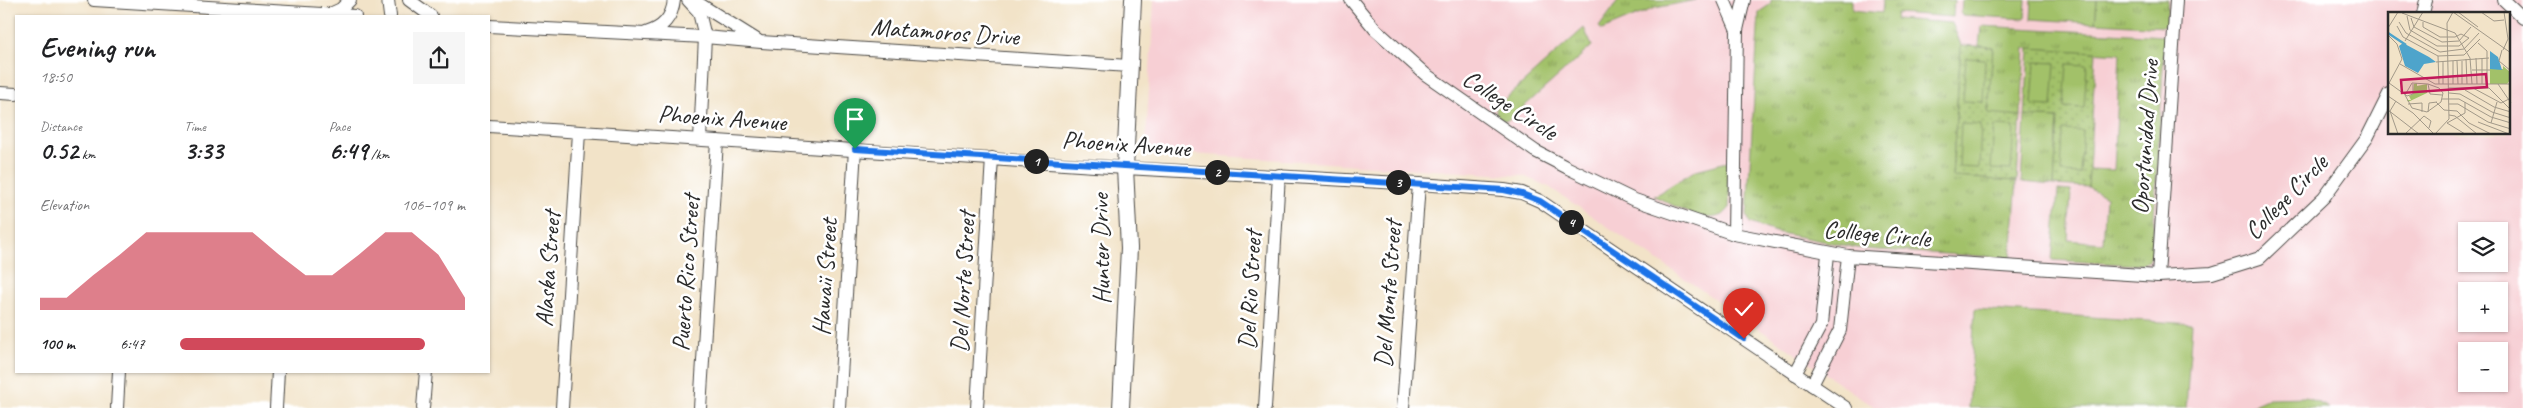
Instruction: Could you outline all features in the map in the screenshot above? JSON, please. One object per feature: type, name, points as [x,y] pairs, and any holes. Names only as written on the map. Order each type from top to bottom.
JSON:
[{"type":"main road","name":"Hunter Drive","points":[[1121,408],[1129,248],[1125,168],[1133,0]]},
{"type":"street","points":[[94,0],[328,15],[341,9],[350,0]]},
{"type":"street","points":[[388,0],[390,15]]},
{"type":"street","points":[[409,0],[431,15]]},
{"type":"street","points":[[641,35],[657,30],[662,26],[671,14],[674,0]]},
{"type":"street","points":[[688,0],[699,12],[705,36],[700,139]]},
{"type":"street","points":[[692,0],[761,42]]},
{"type":"street","name":"College Circle","points":[[1351,0],[1375,29],[1425,74],[1535,151],[1632,199],[1734,234],[1828,254],[1848,256],[2158,276],[2212,273],[2260,258],[2324,197],[2367,138],[2388,96]]},
{"type":"street","points":[[1724,0],[1737,30]]},
{"type":"street","points":[[1734,234],[1737,30],[1744,0]]},
{"type":"street","name":"Oportunidad Drive","points":[[2158,276],[2176,0]]},
{"type":"street","points":[[2504,0],[2523,18]]},
{"type":"street","name":"Matamoros Drive","points":[[490,26],[641,35],[705,36],[761,42],[1129,66]]},
{"type":"street","points":[[0,93],[15,94]]},
{"type":"street","name":"Phoenix Avenue","points":[[490,126],[1125,168],[1504,190],[1540,201],[1846,408]]},
{"type":"street","name":"Alaska Street","points":[[562,408],[579,132]]},
{"type":"street","name":"Puerto Rico Street","points":[[700,408],[718,141]]},
{"type":"street","name":"Hawaii Street","points":[[839,408],[855,149]]},
{"type":"street","name":"Del Norte Street","points":[[977,408],[992,158]]},
{"type":"street","name":"Del Rio Street","points":[[1265,408],[1279,176]]},
{"type":"street","name":"Del Monte Street","points":[[1403,408],[1419,184]]},
{"type":"street","points":[[1795,374],[1821,326],[1828,254]]},
{"type":"street","points":[[1812,384],[1840,330],[1848,256]]},
{"type":"street","points":[[117,408],[119,373]]},
{"type":"street","points":[[276,408],[278,373]]},
{"type":"street","points":[[423,408],[426,373]]},
{"type":"shaded area","points":[[1154,0],[2523,0],[2523,408],[1876,408],[1549,187],[1523,176],[1160,152],[1151,148],[1146,140]]},
{"type":"green space","points":[[1619,0],[1696,0],[1655,8],[1602,30],[1599,27]]},
{"type":"green space","points":[[1771,0],[1852,0],[1852,10],[1882,13],[1883,0],[1954,0],[1953,17],[1897,13],[1896,19],[1952,23],[1961,45],[1952,176],[2017,181],[2011,258],[1863,249],[1775,232],[1750,223],[1747,215],[1759,12],[1771,4]]},
{"type":"green space","points":[[1962,0],[2026,0],[2025,19],[1961,15]]},
{"type":"green space","points":[[2032,0],[2097,0],[2095,23],[2031,19]]},
{"type":"green space","points":[[2097,0],[2168,0],[2166,27],[2095,23]]},
{"type":"green space","points":[[1981,26],[2165,36],[2152,252],[2149,261],[2136,265],[2052,260],[2058,190],[2071,191],[2068,240],[2103,243],[2106,197],[2088,187],[2089,169],[2114,170],[2120,54],[2025,48],[2021,116],[1988,114],[1993,47],[1979,46]]},
{"type":"green space","points":[[1584,28],[1592,46],[1509,120],[1504,121],[1496,115],[1496,107]]},
{"type":"green space","points":[[1961,45],[1993,47],[1988,113],[2021,116],[2017,181],[1952,177]]},
{"type":"green space","points":[[2029,48],[2096,52],[2088,187],[2054,185],[2058,118],[2025,116]]},
{"type":"green space","points":[[1966,58],[1985,59],[1983,102],[1963,101]]},
{"type":"green space","points":[[2035,62],[2055,63],[2052,106],[2032,105]]},
{"type":"green space","points":[[2067,64],[2087,65],[2084,108],[2064,107]]},
{"type":"green space","points":[[2025,116],[2058,118],[2054,185],[2021,182]]},
{"type":"green space","points":[[1961,124],[1981,125],[1979,168],[1959,167]]},
{"type":"green space","points":[[1994,126],[2014,127],[2011,170],[1991,169]]},
{"type":"green space","points":[[2063,130],[2083,131],[2080,174],[2061,173]]},
{"type":"green space","points":[[1727,162],[1731,164],[1729,209],[1721,215],[1713,218],[1703,217],[1682,210],[1654,196],[1696,170]]},
{"type":"green space","points":[[1975,309],[2192,324],[2186,408],[1969,408]]},
{"type":"green space","points":[[2306,397],[2329,408],[2246,408],[2269,398]]},
{"type":"route","points":[[855,149],[1125,168],[1504,190],[1540,201],[1744,339]]}]
